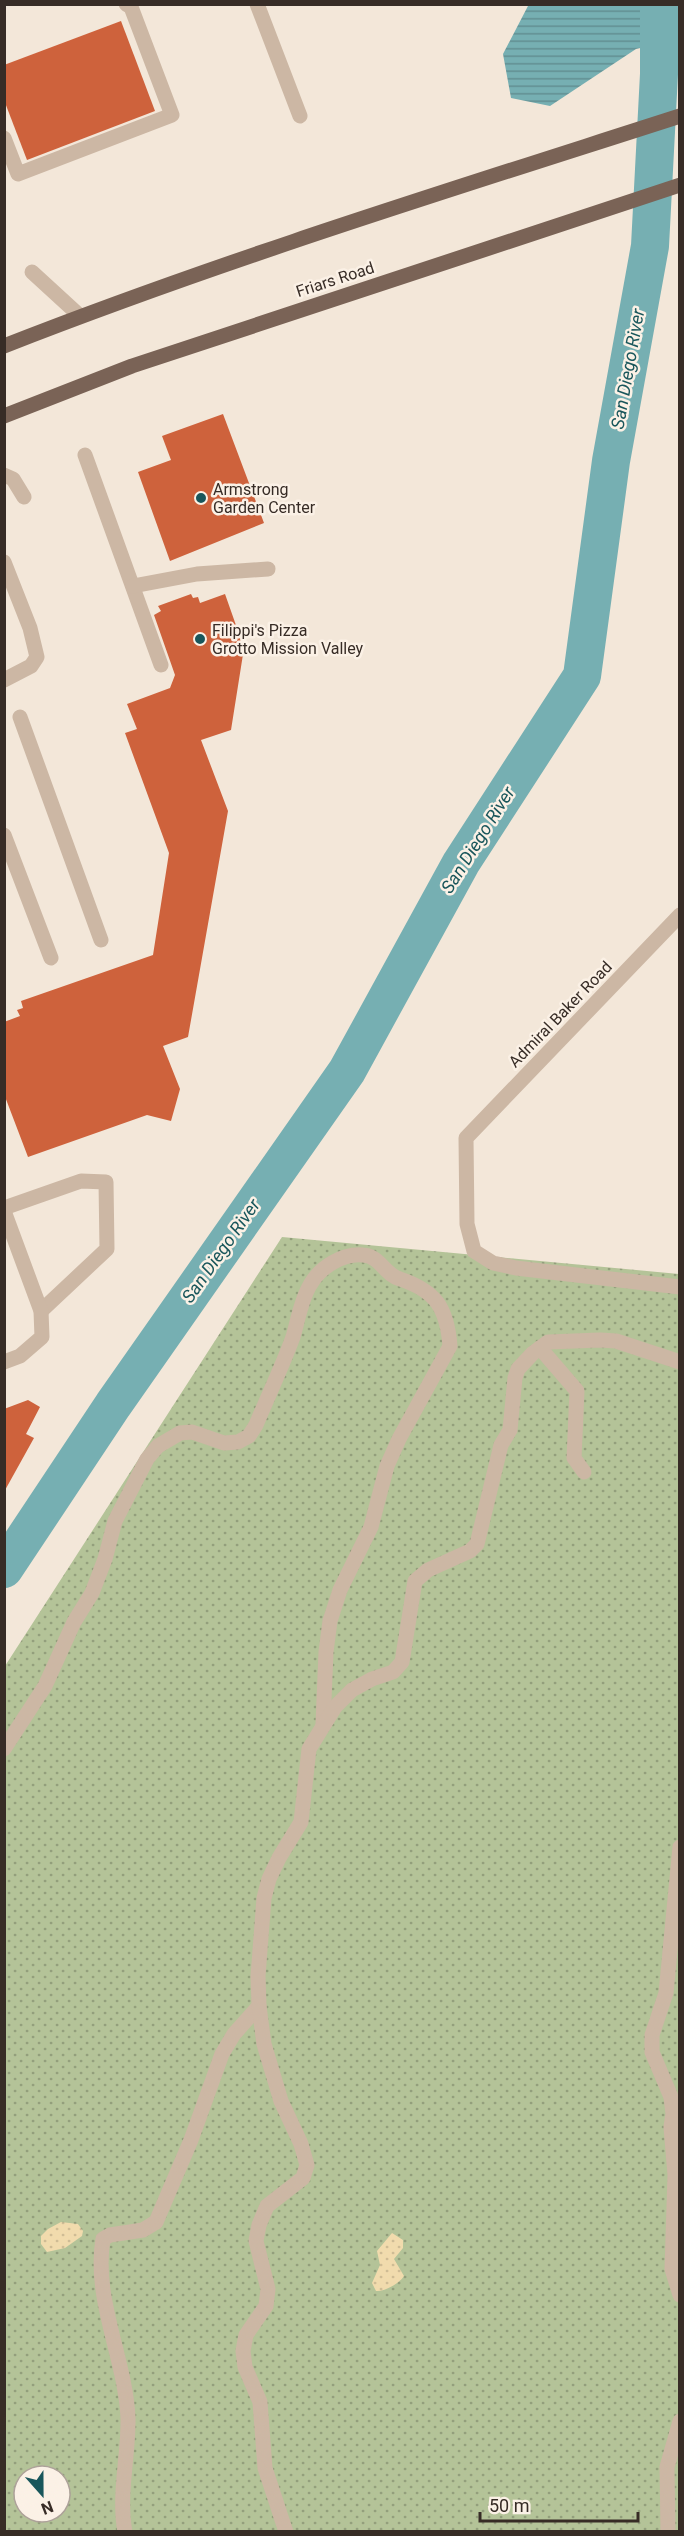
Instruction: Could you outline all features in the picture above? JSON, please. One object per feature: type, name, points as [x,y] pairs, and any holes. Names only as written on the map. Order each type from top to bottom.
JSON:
[{"type":"main road","points":[[4,346],[80,316],[334,228],[680,116]]},
{"type":"main road","name":"Friars Road","points":[[4,416],[132,366],[680,185]]},
{"type":"street","points":[[4,138],[18,174],[172,115],[131,6],[126,4]]},
{"type":"street","points":[[257,4],[300,116]]},
{"type":"street","points":[[32,272],[80,316]]},
{"type":"street","points":[[85,455],[161,665]]},
{"type":"street","points":[[4,475],[13,479],[24,497]]},
{"type":"street","points":[[4,562],[30,628],[37,657],[31,666],[4,680]]},
{"type":"street","points":[[133,586],[197,574],[268,569]]},
{"type":"street","points":[[20,717],[101,940]]},
{"type":"street","points":[[4,835],[51,958]]},
{"type":"street","name":"Admiral Baker Road","points":[[680,915],[466,1138],[467,1224],[474,1251],[493,1263],[516,1268],[680,1287]]},
{"type":"street","points":[[4,1362],[20,1356],[42,1336],[41,1311],[4,1209],[81,1181],[106,1182],[107,1249],[41,1311]]},
{"type":"street","points":[[4,1749],[45,1686],[74,1622],[92,1593],[105,1559],[115,1521],[147,1459],[158,1446],[180,1433],[192,1432],[224,1443],[238,1442],[249,1436],[256,1425],[292,1338],[310,1285],[328,1265],[345,1257],[364,1255],[376,1259],[392,1277],[432,1294],[442,1308],[450,1346],[399,1439],[387,1466],[371,1527],[340,1590],[330,1621],[326,1652],[323,1727]]},
{"type":"street","points":[[286,2532],[265,2468],[260,2402],[245,2367],[243,2351],[246,2335],[266,2306],[268,2289],[256,2241],[259,2225],[267,2206],[303,2178],[307,2165],[272,2072],[259,2006],[264,1898],[269,1879],[279,1857],[302,1822],[309,1749],[335,1707],[352,1690],[372,1679],[393,1672],[402,1662],[415,1581],[428,1570],[470,1551],[477,1544],[501,1445],[510,1430],[515,1378],[523,1363],[548,1342],[616,1341],[680,1362]]},
{"type":"street","points":[[540,1348],[577,1391],[574,1458],[584,1472]]},
{"type":"street","points":[[680,1846],[666,1993],[652,2035],[652,2052],[670,2097],[673,2114],[671,2127],[675,2175],[672,2269],[680,2295]]},
{"type":"street","points":[[125,2532],[128,2415],[124,2384],[110,2330],[101,2264],[103,2239],[110,2235],[143,2230],[156,2222],[191,2140],[222,2054],[234,2034],[259,2006]]},
{"type":"street","points":[[668,2532],[667,2467],[680,2421]]},
{"type":"green space","points":[[282,1237],[679,1274],[679,2531],[5,2531],[5,1666]]},
{"type":"sand","points":[[61,2222],[78,2224],[83,2231],[82,2236],[65,2248],[47,2252],[41,2244],[41,2236]]},
{"type":"sand","points":[[392,2233],[403,2240],[403,2248],[394,2259],[404,2276],[392,2286],[376,2291],[372,2283],[380,2265],[377,2251]]},
{"type":"water","points":[[529,4],[679,5],[679,39],[636,49],[550,106],[511,98],[503,54]]},
{"type":"building","points":[[121,21],[155,111],[27,160],[4,100],[4,65]]},
{"type":"building","name":"Armstrong Garden Center","points":[[223,414],[264,523],[170,561],[138,472],[171,460],[162,436]]},
{"type":"building","points":[[191,594],[193,598],[198,597],[200,603],[225,594],[244,648],[231,730],[201,740],[228,811],[188,1037],[163,1046],[180,1089],[171,1121],[147,1115],[28,1157],[4,1094],[4,1022],[20,1016],[17,1010],[23,1008],[21,1001],[153,955],[169,853],[125,733],[137,729],[127,704],[170,688],[175,675],[154,615],[161,611],[158,606]]},
{"type":"building","points":[[28,1400],[40,1407],[26,1434],[34,1438],[4,1492],[4,1409]]},
{"type":"waterway","name":"San Diego River","points":[[4,1569],[113,1405],[347,1071],[461,863],[582,676],[611,461],[650,246],[659,74],[659,4]]},
{"type":"place","name":"Armstrong Garden Center","points":[[201,498]]},
{"type":"place","name":"Filippi's Pizza Grotto Mission Valley","points":[[200,639]]}]
